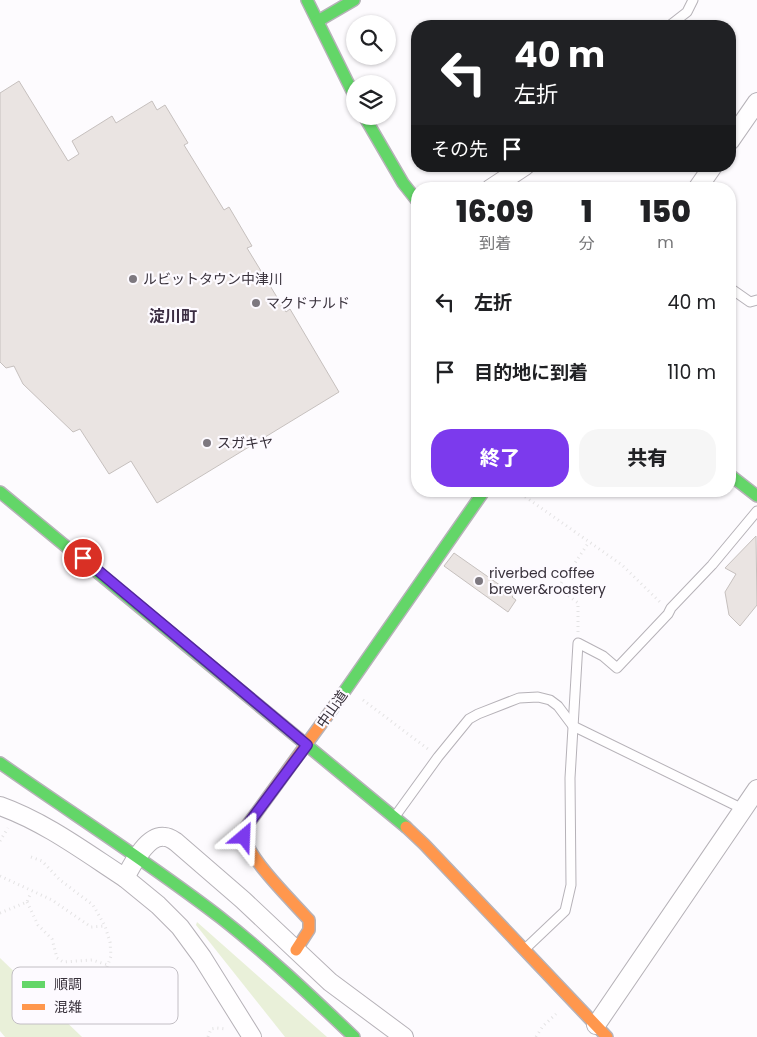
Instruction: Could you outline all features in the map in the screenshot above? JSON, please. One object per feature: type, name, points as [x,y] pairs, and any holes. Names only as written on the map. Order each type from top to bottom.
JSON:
[{"type":"street","points":[[307,0],[346,79]]},
{"type":"street","points":[[318,21],[354,0]]},
{"type":"street","points":[[736,132],[757,102]]},
{"type":"street","points":[[369,125],[403,183],[411,193]]},
{"type":"street","points":[[501,182],[516,172]]},
{"type":"street","points":[[736,479],[757,496]]},
{"type":"street","points":[[0,492],[394,817],[424,844],[601,1031],[757,788]]},
{"type":"street","name":"中山道","points":[[296,950],[309,930],[309,920],[249,847],[244,837],[246,827],[307,745],[480,497]]},
{"type":"street","points":[[0,763],[137,856],[222,918],[280,966],[354,1037]]},
{"type":"street","points":[[0,806],[18,812],[47,828],[125,878],[158,905],[180,927],[202,957],[252,1037]]},
{"type":"street","points":[[125,878],[137,856],[158,837],[166,837],[176,842],[330,982],[404,1037]]},
{"type":"lane","points":[[677,20],[687,12],[693,0]]},
{"type":"lane","points":[[736,292],[750,302],[757,300]]},
{"type":"lane","points":[[524,950],[565,910],[569,900],[571,885],[570,778],[578,643],[604,656],[617,668],[712,565],[757,511]]},
{"type":"lane","points":[[394,817],[438,757],[469,720],[478,714],[519,698],[538,697],[550,700],[558,706],[573,726],[743,809]]},
{"type":"path","points":[[525,497],[622,565],[670,611]]},
{"type":"path","points":[[578,643],[578,602],[558,588],[589,542]]},
{"type":"path","points":[[346,688],[438,757]]},
{"type":"path","points":[[27,902],[38,925],[52,939],[57,958],[63,962],[92,960],[108,965],[111,956],[110,942],[105,926],[93,905],[60,880],[42,861],[32,857]]},
{"type":"path","points":[[0,876],[31,892],[52,900],[91,927],[105,926]]},
{"type":"path","points":[[0,913],[27,902],[31,892]]},
{"type":"path","points":[[536,1037],[543,1026],[572,1000]]},
{"type":"path","points":[[208,1037],[211,1029],[224,1028],[232,1032]]},
{"type":"green space","points":[[197,922],[327,1037],[285,1037],[196,925]]},
{"type":"green space","points":[[0,958],[12,970],[12,1024],[69,1024],[82,1037],[5,1037],[0,1031]]},
{"type":"building","name":"ルビットタウン中津川","points":[[19,81],[68,161],[79,154],[72,141],[112,116],[116,123],[152,101],[157,110],[165,105],[188,143],[184,145],[224,210],[229,207],[252,246],[247,248],[286,312],[290,309],[339,392],[157,503],[131,461],[109,474],[80,429],[73,432],[23,384],[14,366],[6,368],[0,362],[0,93]]},
{"type":"building","points":[[756,536],[757,605],[740,626],[729,615],[725,592],[736,574],[725,568]]},
{"type":"building","name":"riverbed coffee brewer&roastery","points":[[454,553],[514,595],[512,597],[516,600],[508,612],[444,566]]},
{"type":"traffic: fast","points":[[307,0],[346,79]]},
{"type":"traffic: fast","points":[[318,21],[354,0]]},
{"type":"traffic: fast","points":[[369,125],[403,183],[411,193]]},
{"type":"traffic: fast","points":[[736,480],[757,496]]},
{"type":"traffic: fast","points":[[0,492],[406,827]]},
{"type":"traffic: fast","points":[[335,705],[480,497]]},
{"type":"traffic: fast","points":[[0,763],[139,858],[221,918],[272,961],[354,1037]]},
{"type":"traffic: slow","points":[[296,950],[309,930],[309,920],[273,881],[256,859],[245,839],[245,832],[246,827],[335,705]]},
{"type":"traffic: slow","points":[[406,827],[607,1037]]},
{"type":"place","name":"ルビットタウン中津川","points":[[133,279]]},
{"type":"place","name":"マクドナルド","points":[[256,303]]},
{"type":"place","name":"スガキヤ","points":[[207,443]]},
{"type":"place","name":"riverbed coffee brewer&roastery","points":[[479,581]]},
{"type":"district","name":"淀川町","points":[[173,316]]},
{"type":"route","points":[[83,558],[307,745],[246,827],[244,837]]}]
